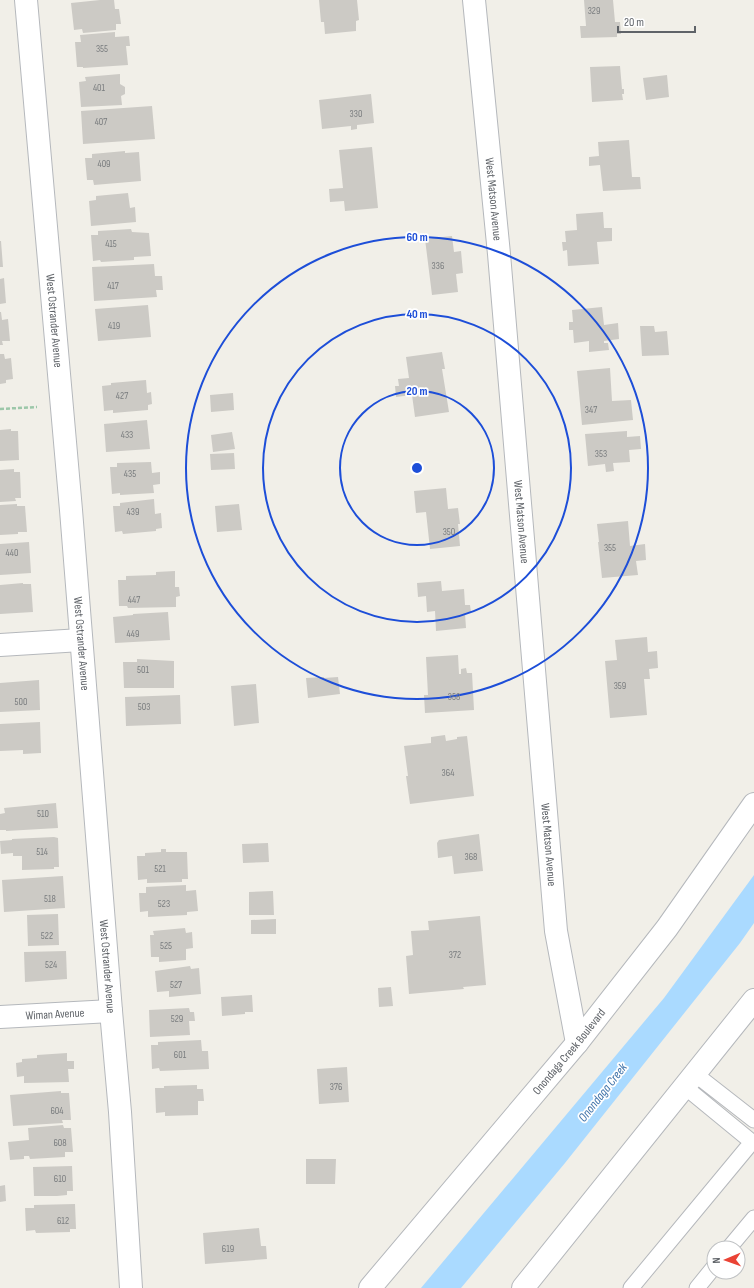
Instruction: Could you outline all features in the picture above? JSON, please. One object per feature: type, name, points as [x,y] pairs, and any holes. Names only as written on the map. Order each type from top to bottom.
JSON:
[{"type":"street","name":"West Ostrander Avenue","points":[[26,0],[62,405],[120,1112],[130,1288]]},
{"type":"street","name":"West Matson Avenue","points":[[474,0],[499,254],[556,931],[577,1043]]},
{"type":"street","points":[[0,645],[81,640]]},
{"type":"street","name":"Onondaga Creek Boulevard","points":[[370,1288],[577,1043],[667,928],[754,804]]},
{"type":"street","points":[[523,1288],[754,1000]]},
{"type":"street","name":"Wiman Avenue","points":[[0,1017],[111,1011]]},
{"type":"lane","points":[[690,1080],[754,1120]]},
{"type":"lane","points":[[631,1288],[752,1142],[690,1080]]},
{"type":"lane","points":[[736,1240],[754,1218]]},
{"type":"lane","points":[[697,1288],[706,1277]]},
{"type":"path","points":[[0,409],[62,405]]},
{"type":"water","name":"Onondaga Creek","points":[[754,875],[754,923],[740,943],[565,1163],[461,1288],[421,1288],[664,998]]},
{"type":"building","points":[[114,0],[115,9],[119,9],[121,24],[116,24],[116,30],[83,33],[82,29],[74,30],[71,3]]},
{"type":"building","points":[[319,0],[357,0],[359,20],[356,21],[356,31],[325,34],[324,22],[321,22]]},
{"type":"building","points":[[584,0],[613,0],[615,22],[620,22],[621,34],[617,34],[617,37],[581,38],[580,26],[586,26]]},
{"type":"building","points":[[115,32],[115,37],[129,36],[130,46],[126,46],[128,65],[83,68],[77,67],[75,42],[81,42],[80,35]]},
{"type":"building","points":[[620,66],[622,89],[624,89],[624,94],[622,94],[623,100],[592,102],[590,67]]},
{"type":"building","points":[[120,74],[120,84],[125,87],[125,94],[121,96],[122,105],[81,107],[79,82],[86,81],[85,77]]},
{"type":"building","points":[[667,75],[669,97],[646,100],[643,78]]},
{"type":"building","points":[[371,94],[374,123],[357,125],[357,129],[351,130],[351,126],[322,129],[319,100]]},
{"type":"building","points":[[152,106],[155,139],[83,144],[81,111]]},
{"type":"building","points":[[629,140],[632,177],[640,177],[641,189],[603,191],[600,165],[589,166],[589,157],[599,156],[598,142]]},
{"type":"building","points":[[372,147],[378,208],[345,211],[344,201],[330,202],[329,189],[343,188],[339,150]]},
{"type":"building","points":[[125,151],[125,153],[139,152],[141,181],[94,185],[93,180],[87,180],[85,158],[92,158],[92,154]]},
{"type":"building","points":[[128,193],[130,208],[135,207],[136,222],[91,226],[89,201],[96,200],[96,196]]},
{"type":"building","points":[[603,212],[604,228],[612,228],[612,241],[597,242],[599,264],[568,266],[567,250],[563,251],[562,242],[566,242],[565,231],[577,230],[576,214]]},
{"type":"building","points":[[131,229],[132,232],[149,233],[151,256],[134,257],[134,260],[93,261],[91,235],[98,235],[98,231]]},
{"type":"building","points":[[452,236],[454,252],[461,251],[463,273],[456,274],[458,292],[432,295],[425,239]]},
{"type":"building","points":[[1,241],[3,267],[0,267]]},
{"type":"building","points":[[154,264],[155,276],[162,276],[163,290],[156,290],[157,297],[94,301],[92,267]]},
{"type":"building","points":[[4,278],[6,303],[0,304],[0,279]]},
{"type":"building","points":[[148,305],[151,337],[98,341],[95,309]]},
{"type":"building","points":[[602,307],[604,325],[618,323],[619,339],[604,341],[604,343],[608,343],[609,350],[589,352],[589,341],[574,343],[573,330],[569,330],[569,322],[573,322],[572,310]]},
{"type":"building","points":[[0,312],[2,320],[8,319],[10,341],[2,341],[3,345],[0,345]]},
{"type":"building","points":[[640,326],[654,326],[655,332],[667,331],[669,355],[642,356]]},
{"type":"building","points":[[442,352],[445,369],[442,369],[449,412],[415,417],[412,395],[396,397],[395,386],[399,386],[398,379],[409,378],[406,357]]},
{"type":"building","points":[[0,354],[4,354],[5,359],[11,358],[13,379],[6,380],[6,383],[0,384]]},
{"type":"building","points":[[610,368],[612,401],[631,400],[633,420],[582,425],[577,371]]},
{"type":"building","points":[[146,380],[147,393],[151,392],[152,404],[148,405],[148,410],[113,413],[113,410],[104,411],[102,386],[111,385],[111,383]]},
{"type":"building","points":[[233,393],[234,410],[211,412],[210,395]]},
{"type":"building","points":[[147,420],[150,449],[106,452],[104,424]]},
{"type":"building","points":[[11,429],[11,431],[18,431],[19,460],[0,461],[0,430]]},
{"type":"building","points":[[627,431],[627,437],[640,436],[641,449],[629,450],[630,462],[613,463],[614,471],[606,472],[605,464],[588,466],[585,434]]},
{"type":"building","points":[[232,432],[235,449],[213,452],[211,435]]},
{"type":"building","points":[[234,453],[235,469],[211,470],[210,454]]},
{"type":"building","points":[[151,462],[152,473],[160,472],[160,484],[153,485],[154,493],[112,494],[110,467],[117,467],[117,463]]},
{"type":"building","points":[[14,469],[14,472],[20,472],[21,498],[15,498],[16,501],[0,502],[0,470]]},
{"type":"building","points":[[446,488],[448,509],[458,508],[460,546],[430,549],[426,512],[416,513],[414,491]]},
{"type":"building","points":[[154,499],[155,514],[161,513],[162,528],[156,529],[156,531],[123,534],[122,531],[115,532],[113,506],[120,506],[120,503]]},
{"type":"building","points":[[17,504],[17,506],[25,506],[27,532],[0,535],[0,505]]},
{"type":"building","points":[[239,504],[242,530],[217,532],[215,506]]},
{"type":"building","points":[[628,521],[630,546],[645,544],[646,560],[636,561],[638,575],[602,578],[597,524]]},
{"type":"building","points":[[29,542],[31,573],[0,575],[0,544]]},
{"type":"building","points":[[175,571],[175,587],[179,587],[180,596],[176,597],[176,607],[128,608],[127,606],[119,606],[118,580],[126,580],[126,576],[156,575],[156,572]]},
{"type":"building","points":[[441,581],[442,591],[464,589],[465,605],[470,605],[471,612],[465,613],[466,628],[436,631],[435,611],[427,612],[426,596],[418,597],[417,583]]},
{"type":"building","points":[[23,583],[31,584],[33,612],[0,614],[0,585]]},
{"type":"building","points":[[168,612],[170,640],[115,643],[113,617]]},
{"type":"building","points":[[647,637],[648,652],[657,651],[658,668],[649,669],[650,679],[644,679],[647,715],[610,718],[605,661],[617,660],[615,640]]},
{"type":"building","points":[[458,655],[459,674],[461,674],[461,669],[466,668],[467,673],[472,673],[474,710],[425,713],[424,695],[428,695],[426,657]]},
{"type":"building","points":[[137,659],[174,661],[174,688],[124,688],[123,662],[137,662]]},
{"type":"building","points":[[338,677],[340,694],[308,698],[306,678]]},
{"type":"building","points":[[39,680],[40,710],[0,712],[0,683]]},
{"type":"building","points":[[256,684],[259,723],[234,726],[231,686]]},
{"type":"building","points":[[180,695],[181,724],[126,726],[125,697]]},
{"type":"building","points":[[40,722],[41,753],[23,754],[23,750],[0,751],[0,724]]},
{"type":"building","points":[[445,735],[446,741],[457,739],[457,737],[467,736],[474,796],[410,804],[404,746],[431,743],[431,737]]},
{"type":"building","points":[[56,803],[58,828],[6,831],[0,830],[0,814],[5,813],[4,808]]},
{"type":"building","points":[[479,834],[483,871],[454,874],[452,856],[438,858],[437,843],[439,840]]},
{"type":"building","points":[[54,837],[58,838],[59,867],[54,867],[54,869],[22,870],[22,856],[13,856],[13,853],[1,854],[0,841]]},
{"type":"building","points":[[268,843],[269,862],[243,863],[242,844]]},
{"type":"building","points":[[161,849],[166,849],[166,852],[187,852],[188,879],[182,879],[182,882],[147,883],[147,879],[138,880],[137,856],[145,856],[145,853],[161,852]]},
{"type":"building","points":[[63,876],[65,908],[4,912],[2,880]]},
{"type":"building","points":[[186,885],[186,891],[196,890],[198,911],[187,912],[187,915],[148,917],[148,911],[140,912],[139,893],[146,893],[146,887]]},
{"type":"building","points":[[273,891],[274,915],[249,915],[249,892]]},
{"type":"building","points":[[58,914],[59,945],[28,946],[27,915]]},
{"type":"building","points":[[480,916],[486,985],[463,987],[464,989],[409,994],[406,956],[413,955],[411,931],[429,930],[428,921]]},
{"type":"building","points":[[276,919],[276,934],[251,934],[251,920]]},
{"type":"building","points":[[185,928],[186,933],[192,932],[193,948],[186,949],[186,960],[159,962],[159,957],[151,957],[150,935],[154,935],[153,931]]},
{"type":"building","points":[[66,951],[67,979],[25,982],[24,952]]},
{"type":"building","points":[[190,966],[191,969],[199,968],[201,994],[169,997],[169,991],[157,992],[155,971]]},
{"type":"building","points":[[391,987],[393,1006],[379,1007],[378,988]]},
{"type":"building","points":[[252,995],[253,1012],[222,1016],[221,997]]},
{"type":"building","points":[[189,1008],[190,1012],[194,1012],[195,1021],[189,1021],[190,1035],[150,1037],[149,1010]]},
{"type":"building","points":[[201,1040],[202,1051],[208,1051],[209,1069],[160,1071],[159,1068],[152,1069],[151,1045],[158,1045],[158,1042]]},
{"type":"building","points":[[67,1053],[67,1061],[74,1061],[74,1069],[68,1069],[69,1082],[24,1083],[24,1076],[17,1077],[16,1063],[22,1062],[22,1059],[37,1058],[37,1055]]},
{"type":"building","points":[[347,1067],[349,1102],[319,1104],[317,1069]]},
{"type":"building","points":[[197,1085],[197,1089],[203,1089],[204,1101],[198,1101],[198,1115],[165,1116],[165,1112],[156,1113],[155,1088],[164,1088],[164,1086]]},
{"type":"building","points":[[61,1091],[61,1093],[69,1093],[71,1120],[62,1120],[63,1123],[13,1126],[10,1095]]},
{"type":"building","points":[[63,1125],[64,1128],[71,1128],[73,1152],[65,1152],[65,1157],[30,1159],[29,1156],[24,1156],[24,1159],[10,1160],[8,1142],[29,1140],[28,1128]]},
{"type":"building","points":[[306,1159],[336,1159],[335,1184],[306,1184]]},
{"type":"building","points":[[72,1166],[73,1191],[67,1191],[67,1195],[34,1196],[33,1167]]},
{"type":"building","points":[[5,1185],[6,1201],[0,1202],[0,1186]]},
{"type":"building","points":[[75,1204],[76,1229],[70,1229],[70,1232],[36,1233],[35,1230],[26,1231],[25,1208],[34,1208],[34,1205]]},
{"type":"building","points":[[259,1228],[261,1246],[266,1246],[267,1259],[205,1264],[203,1233]]}]
